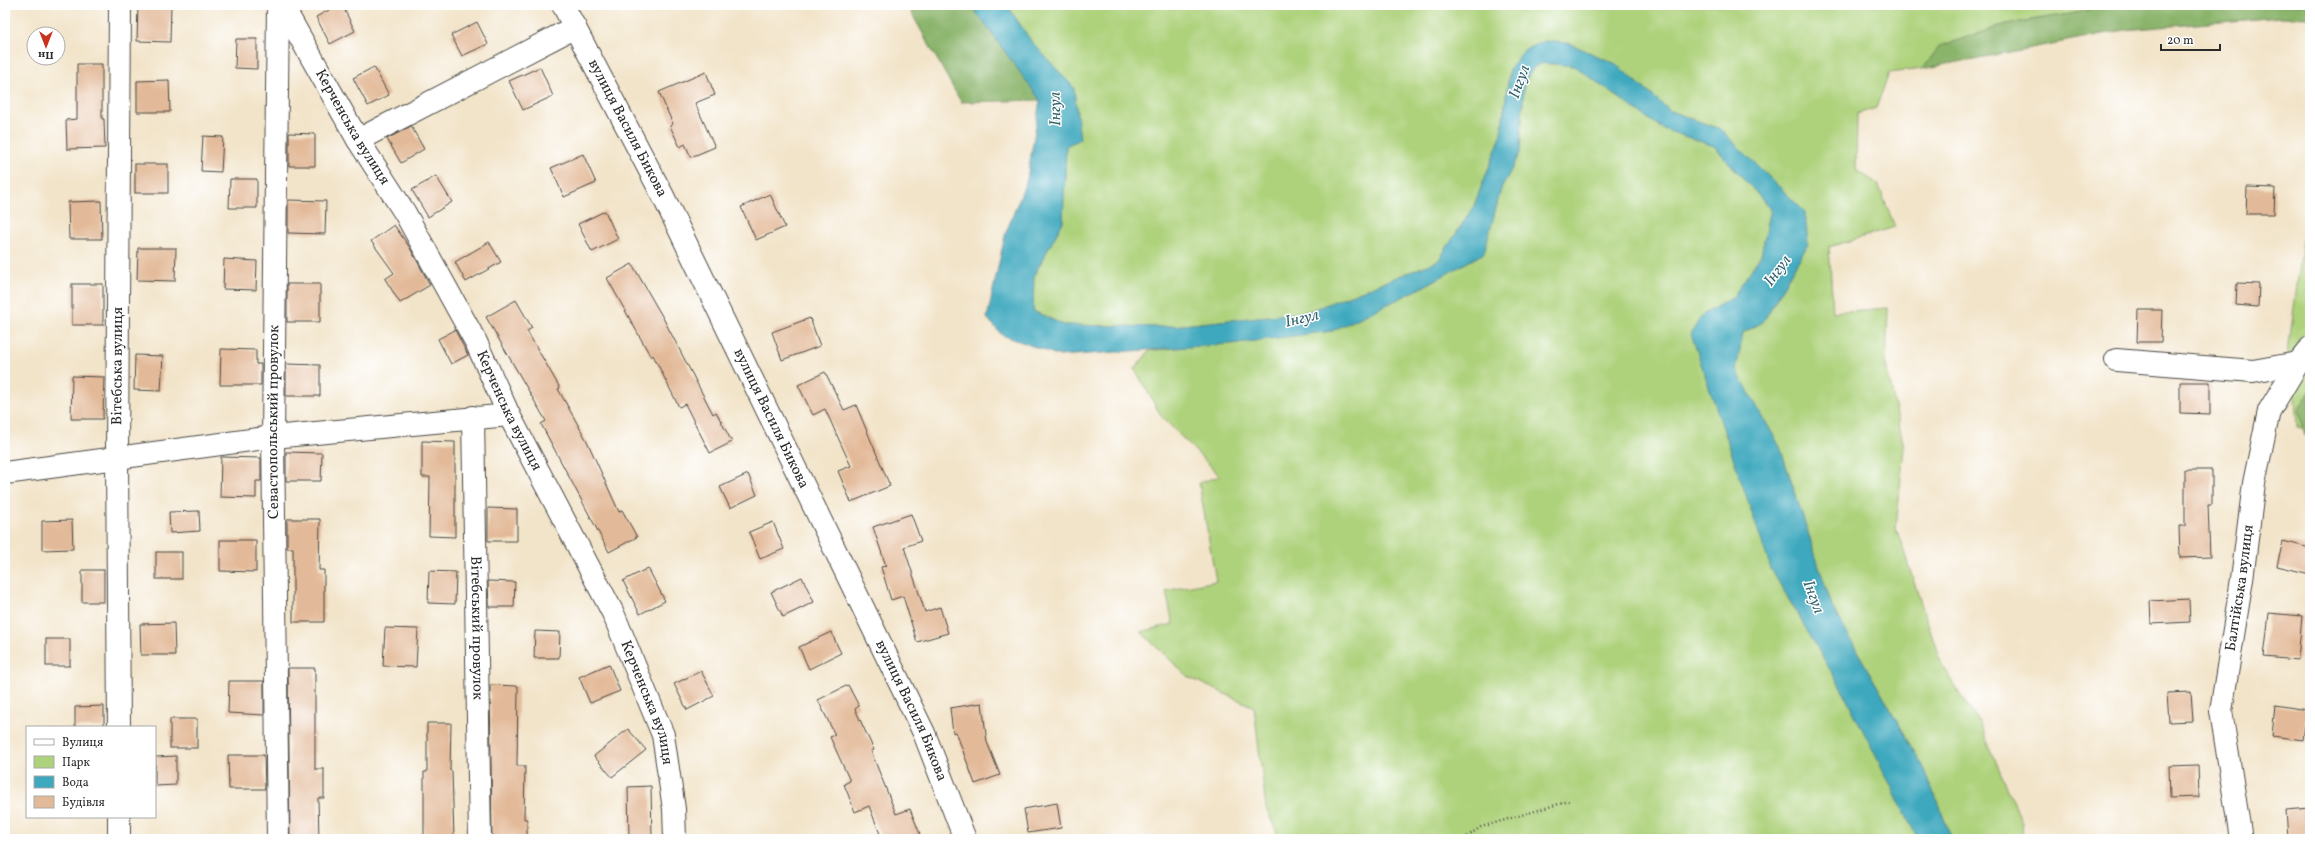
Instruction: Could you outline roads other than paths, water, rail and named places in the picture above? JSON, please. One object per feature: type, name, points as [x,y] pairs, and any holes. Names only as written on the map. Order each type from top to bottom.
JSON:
[{"type":"street","name":"Вітебська вулиця","points":[[119,726],[118,457],[120,5]]},
{"type":"street","name":"Севастопольський провулок","points":[[278,5],[273,437],[278,839]]},
{"type":"street","name":"Керченська вулиця","points":[[282,5],[358,140],[405,213],[476,342],[509,415],[613,614],[663,735],[674,808],[675,839]]},
{"type":"street","name":"вулиця Василя Бикова","points":[[563,5],[663,196],[920,726],[965,839]]},
{"type":"street","points":[[358,140],[575,27]]},
{"type":"street","points":[[2116,360],[2253,371],[2304,356]]},
{"type":"street","name":"Балтійська вулиця","points":[[2241,839],[2221,710],[2242,579],[2254,483],[2269,411],[2304,356]]},
{"type":"street","points":[[5,473],[273,437],[509,415]]},
{"type":"street","name":"Вітебський провулок","points":[[473,418],[480,839]]},
{"type":"street","points":[[119,818],[119,839]]},
{"type":"water","name":"Інгул","points":[[971,5],[1007,5],[1031,41],[1074,88],[1080,139],[1066,146],[1063,222],[1034,275],[1033,311],[1064,325],[1163,327],[1307,312],[1438,261],[1473,208],[1500,139],[1510,69],[1524,50],[1544,41],[1568,43],[1616,64],[1670,111],[1720,129],[1805,212],[1808,244],[1763,322],[1743,333],[1736,370],[1780,447],[1833,609],[1923,766],[1952,839],[1918,839],[1845,695],[1771,569],[1691,334],[1701,316],[1733,297],[1761,255],[1771,209],[1714,146],[1663,129],[1574,66],[1543,63],[1534,67],[1524,83],[1520,153],[1501,189],[1484,253],[1419,289],[1332,331],[1231,344],[1060,356],[1002,335],[987,318],[1005,235],[1027,179],[1040,100]]}]
